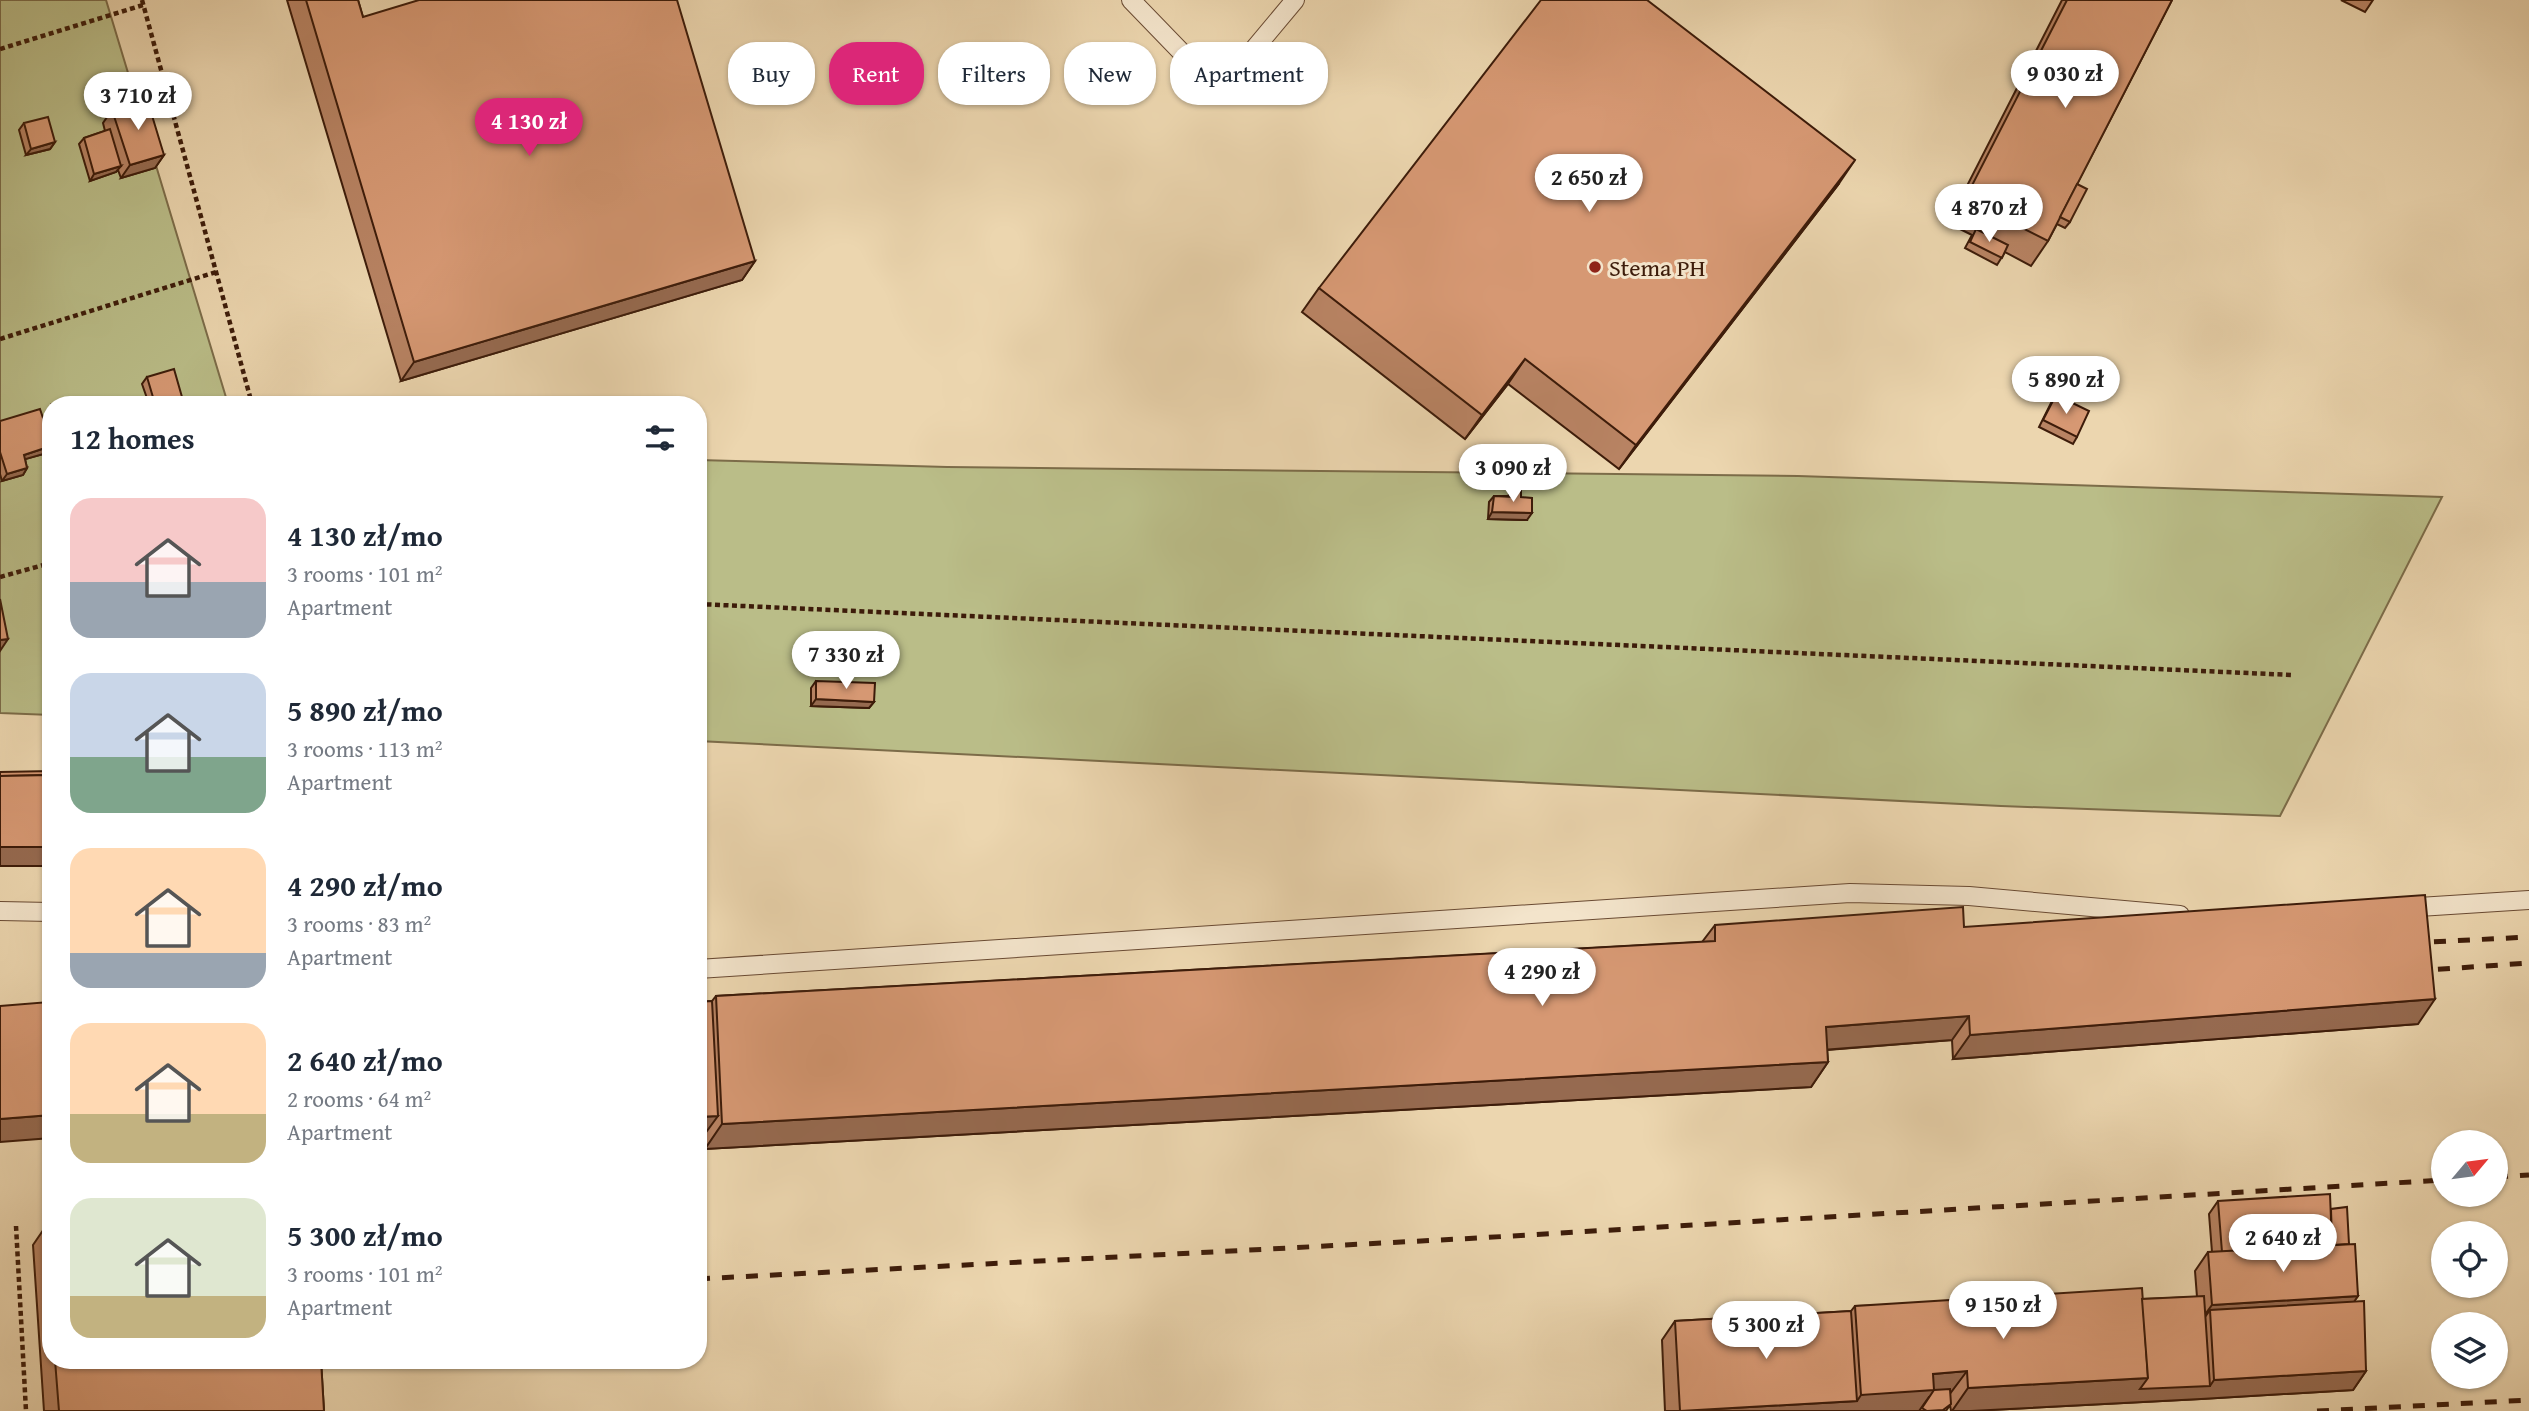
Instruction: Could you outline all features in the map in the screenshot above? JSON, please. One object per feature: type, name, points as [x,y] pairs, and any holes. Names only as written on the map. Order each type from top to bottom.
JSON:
[{"type":"lane","points":[[1131,0],[1219,91],[1295,0]]},
{"type":"lane","points":[[707,968],[1850,893],[1969,896],[2199,917]]},
{"type":"lane","points":[[2382,910],[2529,900]]},
{"type":"lane","points":[[0,911],[42,912]]},
{"type":"path","points":[[0,49],[143,2],[250,396]]},
{"type":"path","points":[[0,339],[216,272]]},
{"type":"path","points":[[0,577],[42,565]]},
{"type":"path","points":[[707,604],[2292,676]]},
{"type":"path","points":[[16,1226],[26,1411]]},
{"type":"green space","points":[[0,0],[106,0],[226,396],[42,396],[42,715],[0,713]]},
{"type":"green space","points":[[707,460],[947,467],[1798,476],[2442,497],[2280,816],[2001,806],[707,741]]},
{"type":"building","points":[[306,0],[358,0],[363,17],[419,0],[677,0],[755,261],[414,362]]},
{"type":"building","name":"Stema PH","points":[[1541,0],[1647,0],[1855,160],[1636,445],[1525,359],[1482,415],[1319,288]]},
{"type":"building","points":[[2067,0],[2172,0],[2048,241],[1965,199]]},
{"type":"building","points":[[147,99],[164,155],[130,165],[112,110]]},
{"type":"building","points":[[48,117],[55,142],[31,149],[24,123]]},
{"type":"building","points":[[110,129],[121,166],[94,174],[84,138]]},
{"type":"building","points":[[2077,184],[2087,189],[2070,222],[2060,217]]},
{"type":"building","points":[[1976,229],[2008,245],[2002,258],[1970,242]]},
{"type":"building","points":[[174,369],[182,396],[153,396],[147,377]]},
{"type":"building","points":[[2056,395],[2089,411],[2077,437],[2043,420]]},
{"type":"building","points":[[40,409],[42,449],[24,455],[27,468],[7,474],[0,452],[0,421]]},
{"type":"building","points":[[1513,488],[1521,489],[1521,497],[1532,498],[1532,513],[1492,512],[1494,496],[1513,497]]},
{"type":"building","points":[[0,599],[8,639],[0,640]]},
{"type":"building","points":[[816,681],[875,683],[874,702],[816,699]]},
{"type":"building","points":[[42,771],[42,775],[0,776],[0,772]]},
{"type":"building","points":[[42,775],[42,847],[0,847],[0,776]]},
{"type":"building","points":[[2425,895],[2435,999],[1970,1035],[1969,1016],[1826,1027],[1828,1062],[722,1124],[716,996],[1715,941],[1715,925],[1963,907],[1964,927]]},
{"type":"building","points":[[707,1001],[712,1001],[718,1116],[707,1117]]},
{"type":"building","points":[[42,1003],[42,1116],[0,1119],[0,1006]]},
{"type":"building","points":[[2330,1194],[2332,1245],[2222,1252],[2218,1201]]},
{"type":"building","points":[[2347,1207],[2349,1244],[2332,1245],[2331,1209]]},
{"type":"building","points":[[2355,1244],[2358,1296],[2212,1305],[2208,1252]]},
{"type":"building","points":[[2142,1288],[2148,1378],[1968,1388],[1967,1371],[1933,1374],[1934,1390],[1861,1395],[1855,1306]]},
{"type":"building","points":[[2204,1296],[2210,1386],[2140,1389],[2148,1378],[2142,1299]]},
{"type":"building","points":[[2364,1301],[2366,1371],[2214,1380],[2210,1310]]},
{"type":"building","points":[[1851,1311],[1857,1401],[1680,1411],[1675,1321]]},
{"type":"building","points":[[56,1369],[322,1369],[324,1411],[59,1411]]},
{"type":"building","points":[[1950,1389],[1951,1404],[1943,1410],[1927,1411],[1922,1408],[1934,1390]]},
{"type":"railway","points":[[2410,943],[2529,937]]},
{"type":"railway","points":[[2414,971],[2529,963]]},
{"type":"railway","points":[[2508,1176],[2529,1175]]},
{"type":"railway","points":[[707,1279],[1478,1238],[2431,1181]]},
{"type":"railway","points":[[2317,1411],[2529,1400]]},
{"type":"place","name":"Stema PH","points":[[1595,267]]}]
